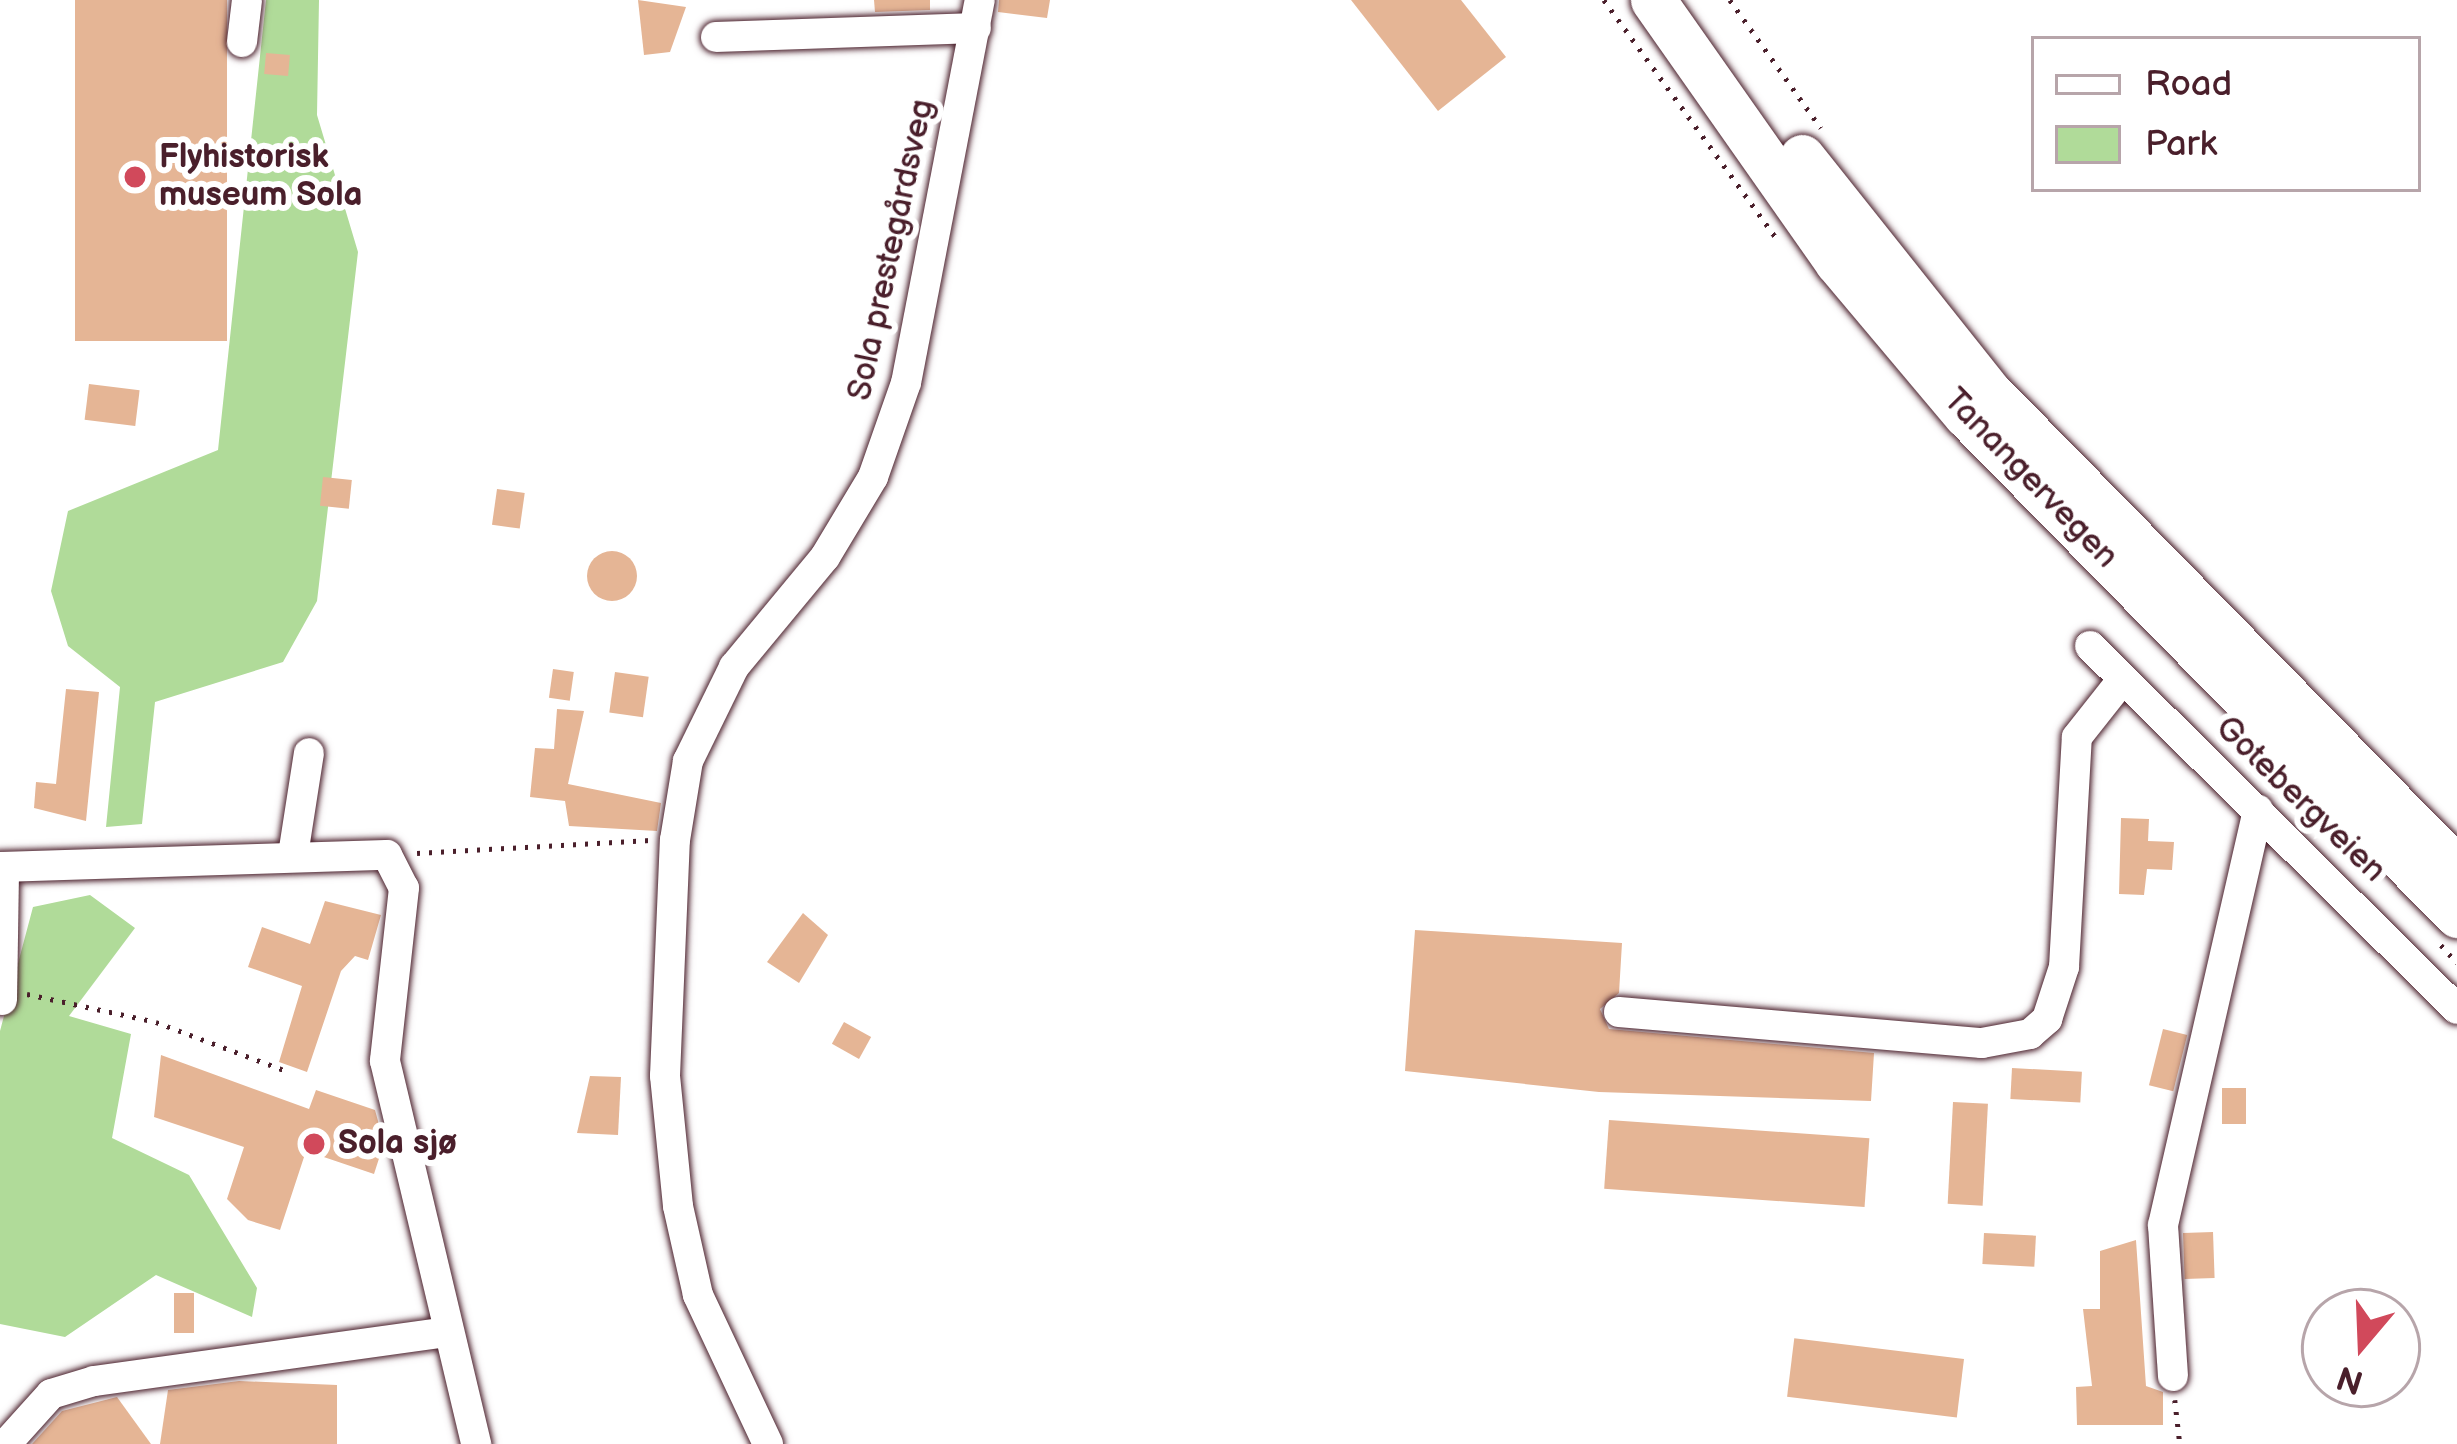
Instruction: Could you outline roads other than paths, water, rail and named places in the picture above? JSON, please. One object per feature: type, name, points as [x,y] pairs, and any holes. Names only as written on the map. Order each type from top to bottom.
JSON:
[{"type":"highway","name":"Tanangervegen","points":[[1653,0],[1837,262],[1966,415],[2457,916]]},
{"type":"highway","name":"Tanangervegen","points":[[1691,0],[1863,243],[1990,393],[2457,869]]},
{"type":"street","points":[[242,42],[247,0]]},
{"type":"street","points":[[716,37],[978,14]]},
{"type":"street","name":"Sola prestegårdsveg","points":[[768,1444],[698,1295],[678,1206],[665,1076],[676,840],[688,760],[734,667],[825,557],[873,477],[906,383],[978,14]]},
{"type":"street","name":"Gotebergveien","points":[[2090,646],[2457,1009]]},
{"type":"street","points":[[1619,1012],[1982,1042],[2030,1034],[2064,967],[2077,737],[2122,680]]},
{"type":"street","points":[[293,855],[309,753]]},
{"type":"street","points":[[2173,1376],[2163,1226],[2258,810]]},
{"type":"street","points":[[2,1000],[2,867],[387,855],[404,888],[385,1061],[476,1444]]},
{"type":"street","points":[[7,1444],[51,1394],[94,1381],[449,1333]]},
{"type":"place","name":"Flyhistorisk museum Sola","points":[[135,177]]},
{"type":"place","name":"Sola sjø","points":[[314,1144]]}]
